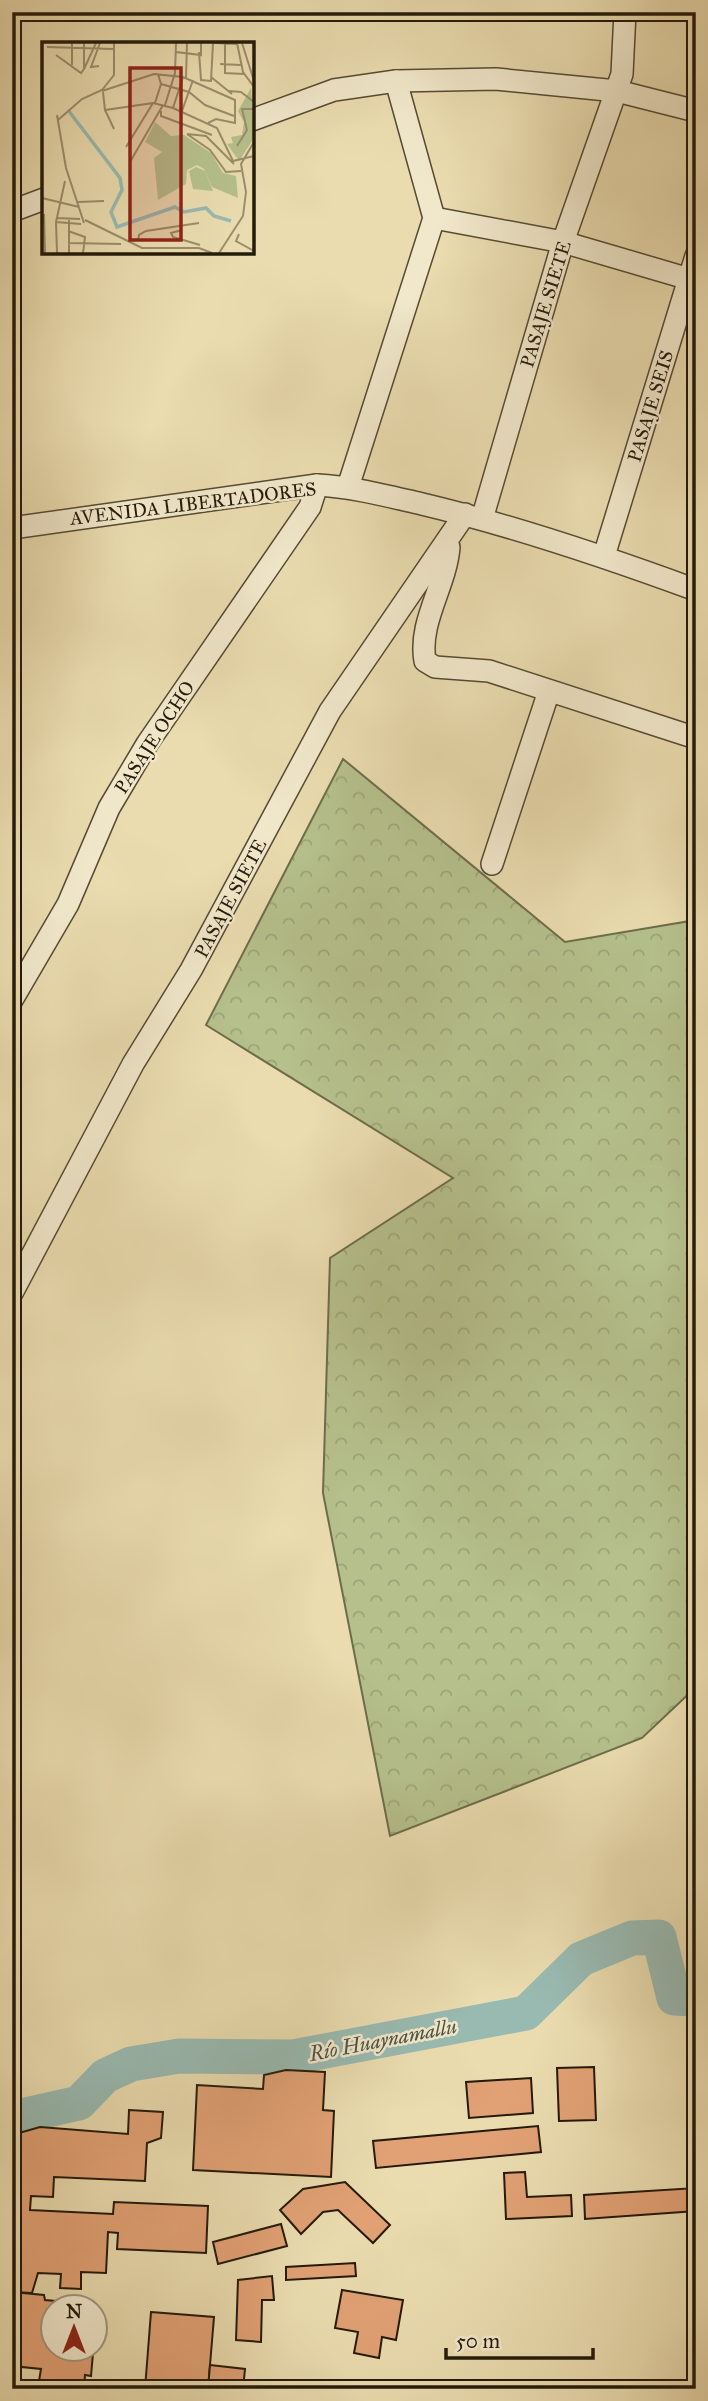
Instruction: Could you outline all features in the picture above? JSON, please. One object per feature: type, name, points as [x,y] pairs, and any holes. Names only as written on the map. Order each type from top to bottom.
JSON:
[{"type":"street","name":"PASAJE SIETE","points":[[12,1293],[133,1064],[191,970],[330,711],[449,541],[474,517],[563,242],[617,92],[622,74],[625,12]]},
{"type":"street","points":[[254,119],[334,90],[396,81],[496,79],[617,92],[696,111]]},
{"type":"street","points":[[348,487],[434,218],[396,81]]},
{"type":"street","points":[[12,211],[42,200]]},
{"type":"street","points":[[434,218],[563,242],[692,280]]},
{"type":"street","name":"PASAJE SEIS","points":[[604,556],[692,280],[696,256]]},
{"type":"street","name":"AVENIDA LIBERTADORES","points":[[12,528],[317,485],[348,487],[474,517],[604,556],[696,590]]},
{"type":"street","name":"PASAJE OCHO","points":[[12,1000],[68,904],[109,808],[147,744],[310,507],[317,485]]},
{"type":"street","points":[[449,541],[447,564],[421,642],[425,661],[435,667],[489,671],[696,738]]},
{"type":"street","points":[[492,864],[549,691]]},
{"type":"green space","points":[[343,759],[565,942],[696,920],[696,1687],[642,1738],[390,1836],[323,1493],[330,1258],[453,1178],[206,1025]]},
{"type":"building","points":[[594,2067],[596,2120],[559,2121],[557,2068]]},
{"type":"building","points":[[286,2070],[325,2072],[323,2110],[334,2111],[331,2177],[193,2170],[197,2085],[263,2089],[264,2075]]},
{"type":"building","points":[[531,2078],[533,2113],[469,2118],[466,2082]]},
{"type":"building","points":[[129,2110],[163,2112],[161,2138],[147,2143],[145,2181],[54,2177],[53,2197],[31,2196],[30,2210],[113,2214],[114,2202],[208,2206],[206,2253],[117,2249],[118,2233],[108,2232],[106,2273],[81,2272],[81,2289],[60,2288],[61,2274],[38,2273],[32,2293],[12,2292],[12,2135],[40,2127],[128,2134]]},
{"type":"building","points":[[538,2126],[541,2152],[376,2168],[373,2141]]},
{"type":"building","points":[[525,2172],[527,2197],[571,2195],[572,2216],[506,2219],[504,2173]]},
{"type":"building","points":[[345,2182],[390,2225],[373,2243],[338,2210],[323,2212],[301,2234],[280,2210],[303,2189]]},
{"type":"building","points":[[696,2188],[696,2211],[585,2219],[584,2195]]},
{"type":"building","points":[[281,2224],[287,2246],[218,2264],[213,2242]]},
{"type":"building","points":[[355,2263],[356,2276],[286,2280],[286,2267]]},
{"type":"building","points":[[272,2276],[274,2300],[262,2300],[261,2342],[236,2340],[238,2280]]},
{"type":"building","points":[[342,2290],[403,2300],[396,2340],[382,2337],[379,2358],[354,2353],[358,2332],[335,2328]]},
{"type":"building","points":[[12,2292],[38,2294],[38,2362],[92,2362],[91,2376],[85,2375],[84,2389],[43,2389],[47,2382],[39,2381],[41,2369],[12,2366]]},
{"type":"building","points":[[151,2312],[214,2317],[208,2389],[145,2389]]},
{"type":"building","points":[[210,2365],[245,2369],[243,2389],[208,2389]]},
{"type":"waterway","name":"Río Huaynamallu","points":[[12,2118],[79,2103],[105,2076],[131,2064],[179,2056],[293,2057],[526,2013],[581,1959],[632,1938],[659,1937],[674,1998],[696,1999]]}]
